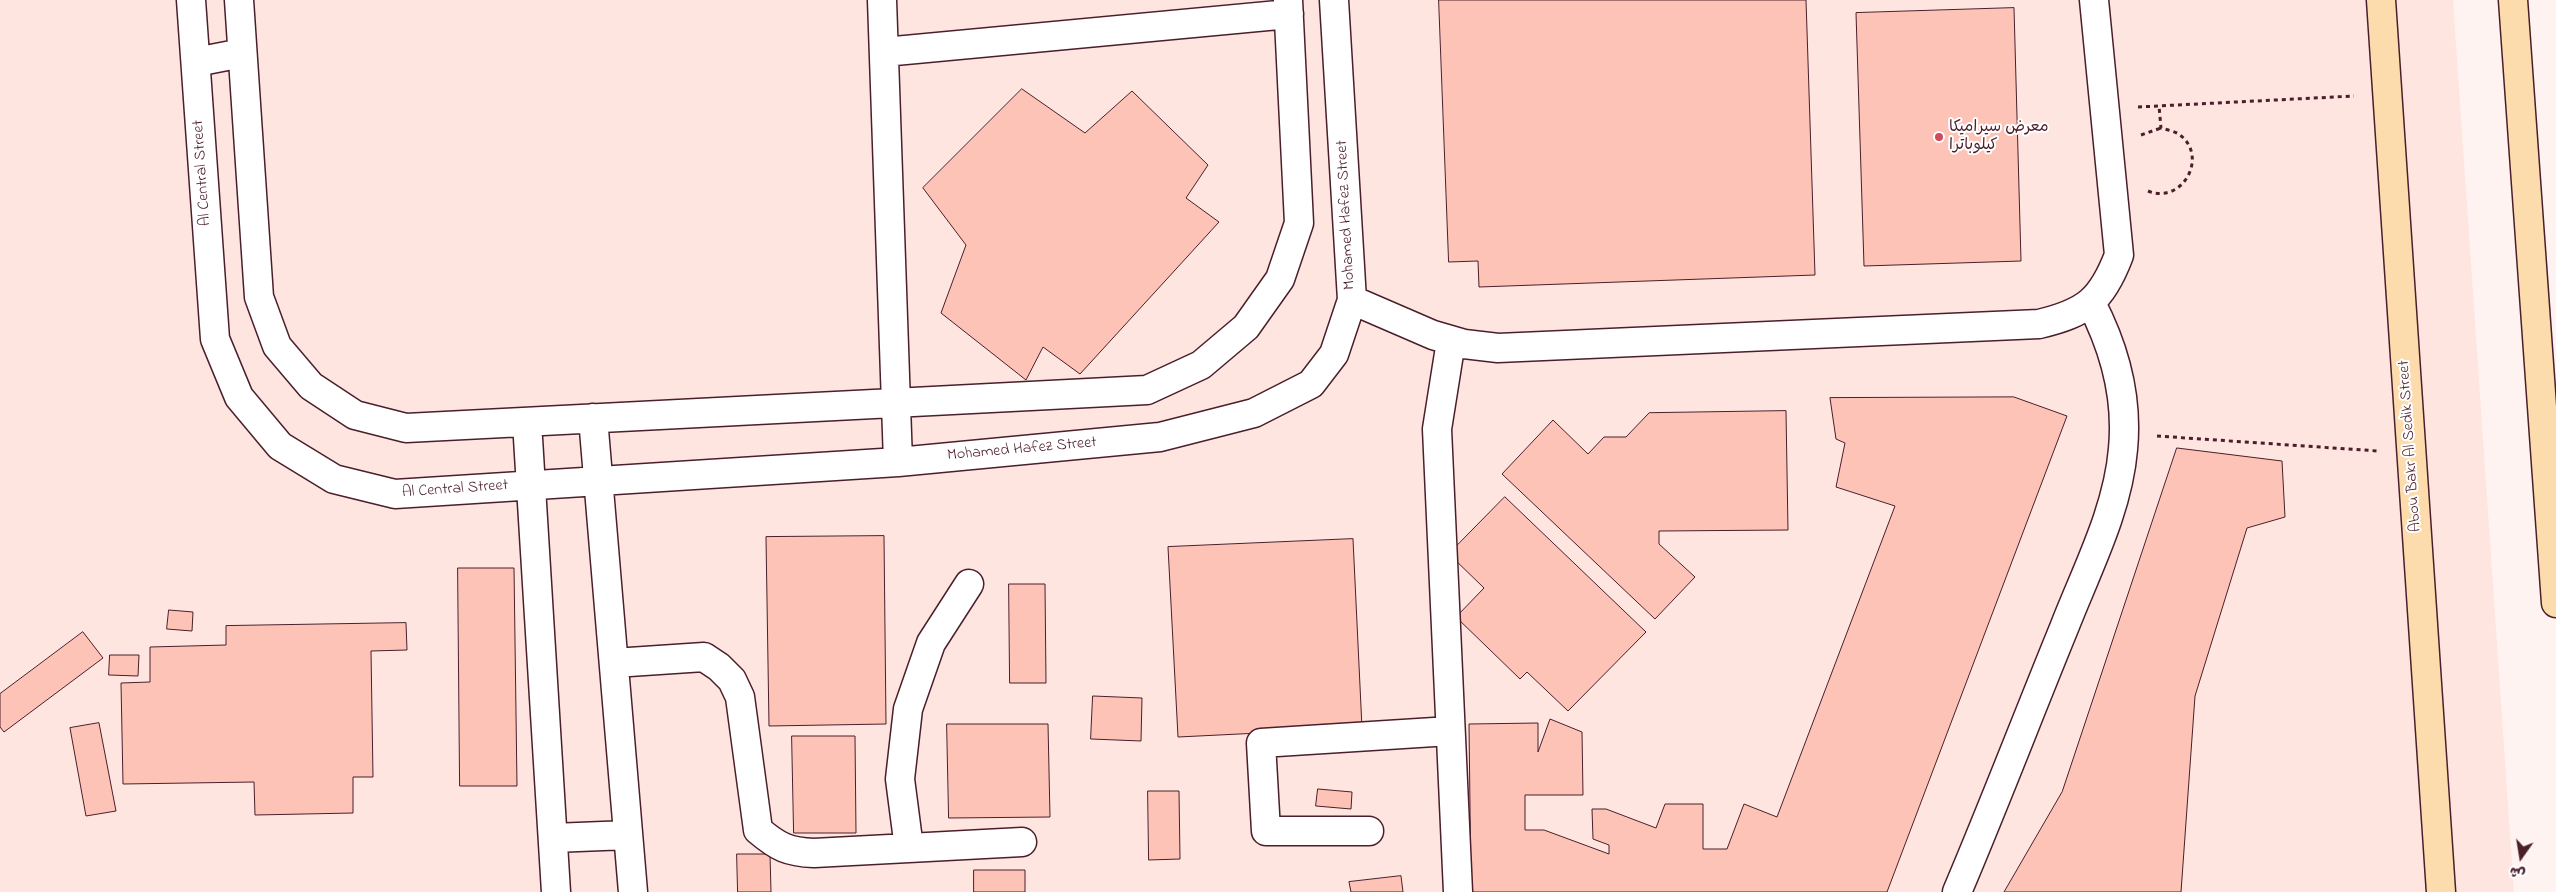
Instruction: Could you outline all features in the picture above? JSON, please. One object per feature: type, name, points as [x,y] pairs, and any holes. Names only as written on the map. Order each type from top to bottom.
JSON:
[{"type":"main road","name":"Abou Bakr Al Sedik Street","points":[[2381,0],[2441,892]]},
{"type":"main road","points":[[2513,0],[2553,523],[2556,603]]},
{"type":"street","name":"Al Central Street","points":[[191,0],[214,339],[239,397],[280,446],[334,479],[395,494],[898,462]]},
{"type":"street","points":[[239,0],[259,297],[277,346],[311,386],[355,414],[406,428],[1147,390],[1201,365],[1246,327],[1280,279],[1299,222],[1288,7],[884,52]]},
{"type":"street","points":[[882,0],[898,462]]},
{"type":"street","name":"Mohamed Hafez Street","points":[[898,462],[1160,437],[1254,413],[1311,384],[1334,354],[1352,300],[1334,0]]},
{"type":"street","points":[[1352,300],[1450,341],[1498,348],[2039,324],[2066,318],[2091,303],[2109,281],[2119,255],[2094,0]]},
{"type":"street","points":[[196,62],[242,53]]},
{"type":"street","points":[[1957,892],[2104,527],[2119,481],[2124,435],[2122,390],[2115,359],[2105,331],[2091,303]]},
{"type":"street","points":[[1450,341],[1437,429],[1458,892]]},
{"type":"street","points":[[593,418],[633,892]]},
{"type":"street","points":[[527,422],[556,892]]},
{"type":"street","points":[[909,848],[900,779],[908,709],[931,643],[969,584]]},
{"type":"street","points":[[614,663],[704,657],[719,667],[732,680],[740,697],[758,830],[774,844],[793,852],[814,853],[1022,842]]},
{"type":"street","points":[[1369,831],[1266,831],[1261,742],[1450,731]]},
{"type":"street","points":[[553,838],[628,835]]},
{"type":"path","points":[[2105,108],[2387,94]]},
{"type":"path","points":[[2158,106],[2161,128]]},
{"type":"path","points":[[2137,140],[2143,133],[2161,128],[2179,134],[2191,148],[2193,167],[2184,184],[2168,193],[2150,192],[2142,187]]},
{"type":"path","points":[[2124,435],[2410,453]]},
{"type":"shaded area","points":[[0,0],[2453,0],[2514,892],[0,892]]},
{"type":"building","points":[[1439,0],[1806,0],[1815,275],[1479,287],[1478,261],[1449,262]]},
{"type":"building","name":"معرض سيراميكا كيلوباترا","points":[[2014,8],[2021,261],[1864,266],[1856,13]]},
{"type":"building","points":[[1022,89],[1085,133],[1132,91],[1208,165],[1186,198],[1219,222],[1080,374],[1043,347],[1026,380],[941,313],[966,245],[923,188]]},
{"type":"building","points":[[2014,397],[2067,416],[1887,892],[1471,892],[1469,724],[1538,723],[1538,752],[1550,719],[1582,732],[1583,795],[1525,795],[1525,830],[1544,830],[1609,854],[1609,845],[1593,839],[1592,809],[1606,809],[1656,828],[1665,804],[1703,804],[1703,849],[1727,849],[1744,804],[1777,817],[1895,506],[1836,487],[1845,443],[1836,439],[1830,398]]},
{"type":"building","points":[[1786,411],[1788,530],[1659,531],[1659,544],[1695,577],[1655,619],[1502,474],[1553,420],[1588,454],[1604,437],[1626,437],[1649,413]]},
{"type":"building","points":[[2177,448],[2282,461],[2285,517],[2247,528],[2195,696],[2181,892],[2004,892],[2062,792]]},
{"type":"building","points":[[1505,497],[1646,632],[1568,711],[1527,672],[1520,679],[1456,617],[1484,588],[1449,554]]},
{"type":"building","points":[[884,536],[886,724],[769,726],[766,537]]},
{"type":"building","points":[[1353,539],[1362,728],[1178,737],[1168,547]]},
{"type":"building","points":[[458,568],[514,568],[517,786],[460,786]]},
{"type":"building","points":[[1009,584],[1045,584],[1046,683],[1010,683]]},
{"type":"building","points":[[169,610],[193,612],[192,631],[167,629]]},
{"type":"building","points":[[406,623],[407,650],[371,651],[373,777],[353,777],[353,813],[255,815],[254,782],[123,784],[121,683],[150,682],[150,647],[226,645],[226,626]]},
{"type":"building","points":[[83,632],[103,658],[4,732],[0,727],[0,694]]},
{"type":"building","points":[[110,655],[139,655],[138,676],[109,675]]},
{"type":"building","points":[[1093,696],[1142,698],[1141,741],[1091,739]]},
{"type":"building","points":[[99,723],[116,811],[86,816],[70,728]]},
{"type":"building","points":[[947,724],[1048,724],[1050,817],[949,818]]},
{"type":"building","points":[[792,736],[855,736],[856,833],[794,833]]},
{"type":"building","points":[[1318,789],[1352,792],[1351,809],[1316,806]]},
{"type":"building","points":[[1148,791],[1179,791],[1180,859],[1149,860]]},
{"type":"building","points":[[737,854],[770,854],[771,892],[738,892]]},
{"type":"building","points":[[974,870],[1025,870],[1025,892],[974,892]]},
{"type":"building","points":[[1401,876],[1403,892],[1351,892],[1349,882]]},
{"type":"place","name":"معرض سيراميكا كيلوباترا","points":[[1939,137]]}]
